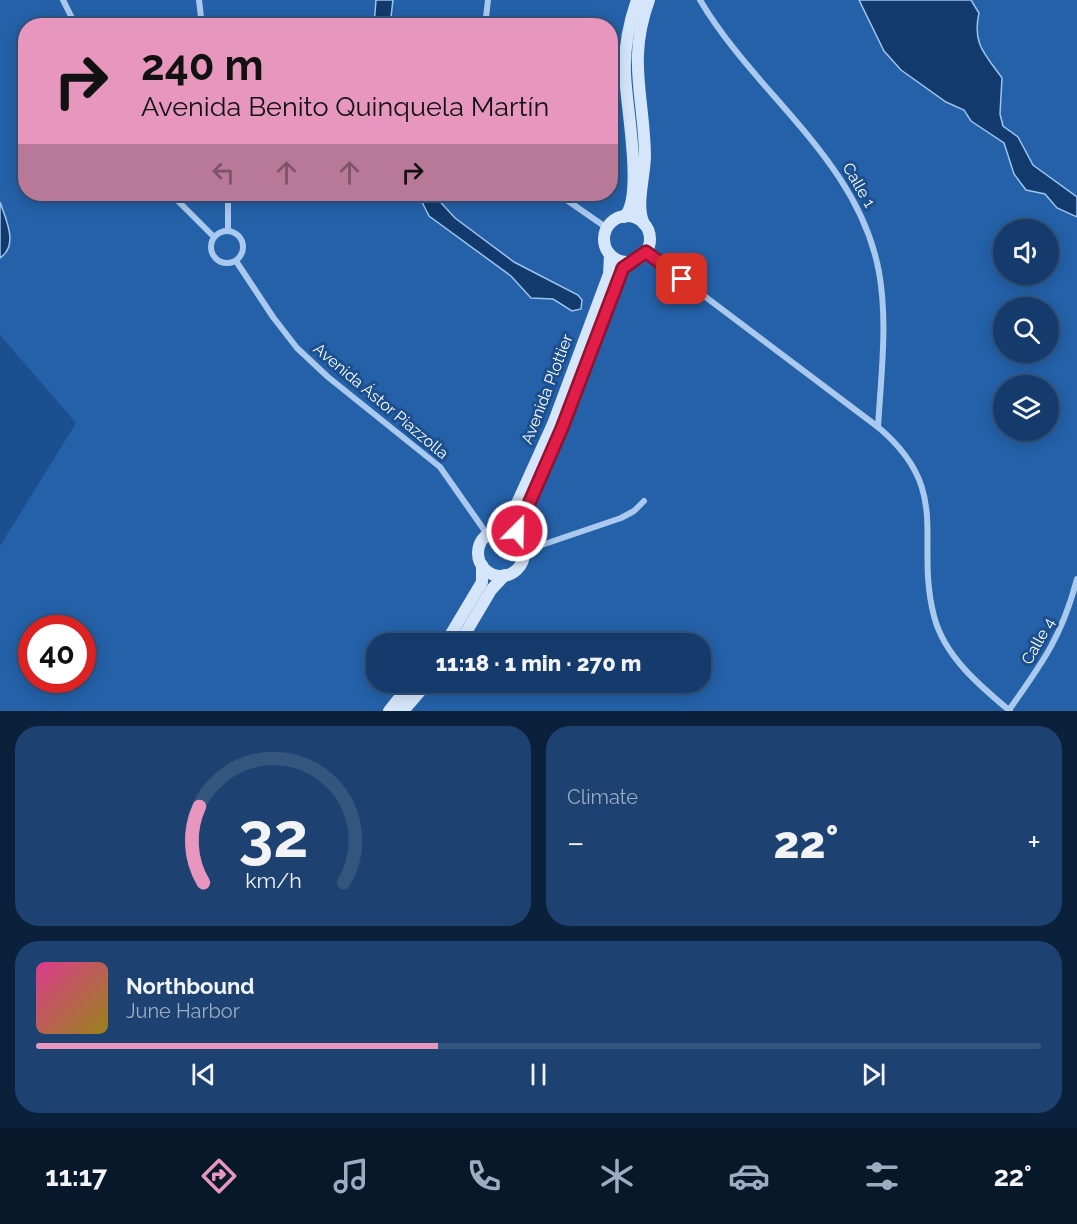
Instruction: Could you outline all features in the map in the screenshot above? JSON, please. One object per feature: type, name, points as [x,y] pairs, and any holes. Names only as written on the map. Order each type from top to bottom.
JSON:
[{"type":"street","points":[[63,0],[72,18]]},
{"type":"street","points":[[199,0],[201,18]]},
{"type":"street","points":[[486,18],[488,0]]},
{"type":"street","points":[[624,217],[630,205],[634,152],[626,91],[625,54],[627,36],[637,0]]},
{"type":"street","points":[[649,0],[642,20],[636,60],[644,142],[641,211],[650,238],[646,252],[878,427],[907,459],[923,489],[928,515],[931,600],[939,631],[955,657],[1010,710]]},
{"type":"street","name":"Calle 1","points":[[700,0],[740,58],[833,166],[859,210],[874,252],[881,294],[878,427]]},
{"type":"street","points":[[178,201],[214,237]]},
{"type":"street","points":[[228,201],[228,230]]},
{"type":"street","points":[[568,201],[607,228],[613,221],[624,217],[635,218],[644,224]]},
{"type":"street","name":"Avenida Plottier","points":[[501,530],[509,521],[553,424],[609,274],[610,255],[604,241],[607,228]]},
{"type":"street","points":[[228,230],[238,234],[243,242],[243,253],[237,261],[226,263],[216,258],[211,248],[214,237],[228,230]]},
{"type":"street","name":"Avenida Plottier","points":[[518,537],[519,523],[562,428],[620,273],[646,252]]},
{"type":"street","points":[[610,255],[620,261],[631,262]]},
{"type":"street","name":"Avenida Ástor Piazzolla","points":[[237,261],[273,317],[297,348],[440,466],[487,534]]},
{"type":"street","points":[[524,551],[621,518],[634,511],[644,501]]},
{"type":"street","points":[[452,633],[482,582],[482,565],[478,547],[487,534],[501,530],[518,537],[524,551],[520,565],[505,575],[491,590],[466,633]]},
{"type":"street","points":[[482,565],[490,573],[505,575]]},
{"type":"street","name":"Calle 4","points":[[1010,710],[1061,631],[1077,579]]},
{"type":"street","points":[[388,711],[403,693]]},
{"type":"street","points":[[403,711],[419,693]]},
{"type":"shaded area","points":[[0,0],[1077,0],[1077,711],[0,711],[0,546],[76,423],[0,335]]},
{"type":"shaded area","points":[[376,0],[393,0],[391,18],[375,18]]},
{"type":"shaded area","points":[[859,0],[971,0],[979,13],[977,33],[981,48],[1002,78],[1000,114],[1003,126],[1018,137],[1033,165],[1077,197],[1077,217],[1057,208],[1045,194],[1026,190],[1014,174],[1004,143],[971,121],[964,110],[946,102],[901,70],[884,51]]},
{"type":"shaded area","points":[[422,201],[439,201],[455,218],[514,262],[578,295],[582,300],[581,309],[572,311],[553,299],[531,298],[511,276],[429,216]]},
{"type":"shaded area","points":[[0,202],[8,224],[10,239],[6,253],[0,258]]},
{"type":"route","points":[[517,531],[555,446],[623,268],[641,258],[646,252],[682,279]]}]
